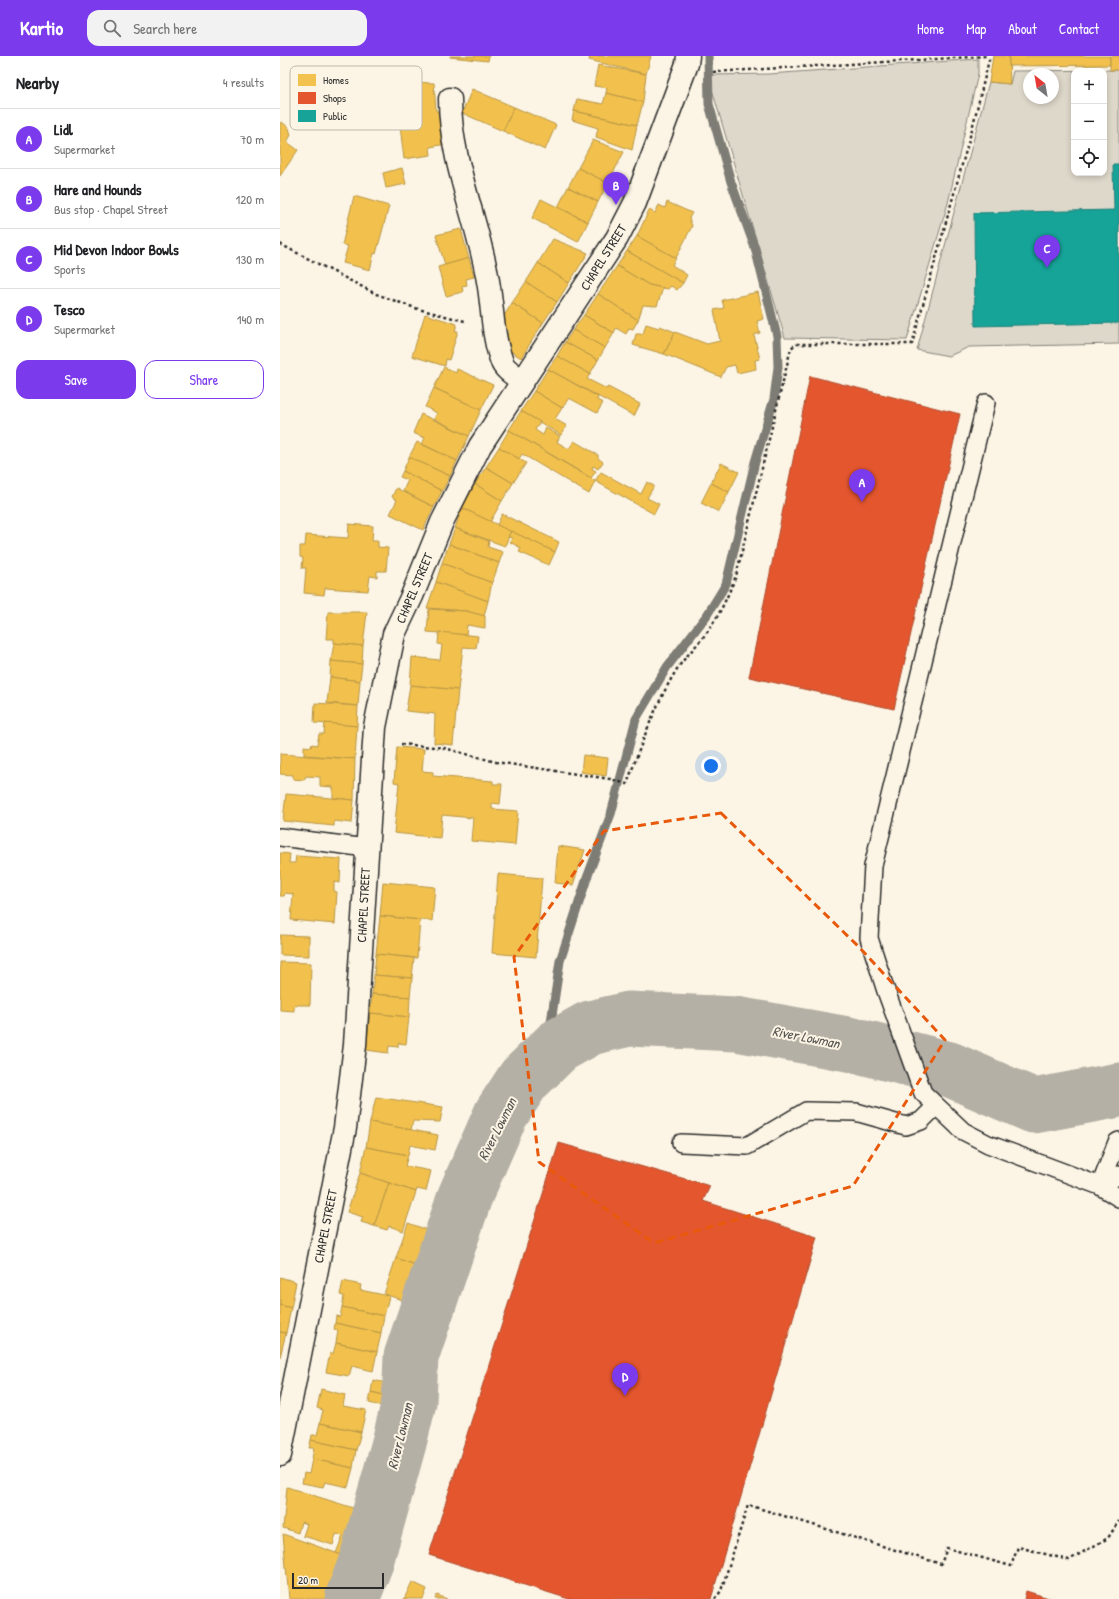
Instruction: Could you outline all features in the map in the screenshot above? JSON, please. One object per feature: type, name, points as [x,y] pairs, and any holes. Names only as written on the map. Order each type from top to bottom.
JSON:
[{"type":"street","name":"CHAPEL STREET","points":[[280,1455],[346,1128],[355,1045],[375,727],[394,634],[445,515],[480,446],[616,238],[635,203],[687,64],[688,56]]},
{"type":"street","points":[[450,99],[450,120],[455,152],[488,281],[493,328],[502,364],[522,381]]},
{"type":"lane","points":[[986,403],[873,866],[869,938],[885,988],[923,1093],[963,1131],[988,1144],[1100,1186],[1119,1198]]},
{"type":"lane","points":[[280,837],[367,848]]},
{"type":"lane","points":[[681,1143],[747,1146],[806,1111],[856,1112],[906,1126],[921,1121],[936,1106]]},
{"type":"lane","points":[[1100,1186],[1117,1142],[1119,1141]]},
{"type":"lane","points":[[1100,1186],[1119,1175]]},
{"type":"path","points":[[713,72],[987,56]]},
{"type":"path","points":[[374,742],[444,748],[496,762],[610,778],[627,784],[646,729],[667,686],[678,668],[710,629],[725,604],[736,576],[791,348],[796,344],[912,344],[972,129],[990,56]]},
{"type":"path","points":[[280,244],[376,294],[418,309],[493,328]]},
{"type":"path","points":[[715,1599],[722,1591],[748,1505],[940,1564],[948,1548],[1011,1566],[1018,1547],[1069,1560],[1108,1538],[1119,1521]]},
{"type":"highlighted area","points":[[721,813],[859,947],[945,1040],[853,1186],[654,1243],[539,1162],[514,957],[604,831]]},
{"type":"shaded area","points":[[978,59],[978,74],[948,203],[907,340],[785,338],[711,86],[711,75],[769,74]]},
{"type":"shaded area","points":[[1071,70],[1071,176],[1107,176],[1107,70],[1119,70],[1119,344],[969,347],[949,356],[917,350],[989,82],[1010,84],[1013,71],[1023,71],[1023,104],[1059,104],[1059,71]]},
{"type":"building: Homes","points":[[450,56],[489,56],[488,61]]},
{"type":"building: Homes","points":[[590,56],[651,56],[646,74],[589,60]]},
{"type":"building: Homes","points":[[993,56],[1009,56],[1010,84],[989,82]]},
{"type":"building: Homes","points":[[1009,56],[1110,56],[1110,65],[1009,66]]},
{"type":"building: Homes","points":[[1110,56],[1119,56],[1119,70],[1110,70]]},
{"type":"building: Homes","points":[[598,65],[646,74],[643,102],[606,93],[607,88],[594,86]]},
{"type":"building: Homes","points":[[422,83],[434,83],[436,111],[441,111],[446,144],[430,147],[431,155],[404,159],[400,130],[422,130]]},
{"type":"building: Homes","points":[[472,89],[514,107],[503,131],[462,113]]},
{"type":"building: Homes","points":[[606,93],[643,102],[637,125],[574,111],[577,99],[603,104]]},
{"type":"building: Homes","points":[[514,107],[556,125],[545,150],[503,131]]},
{"type":"building: Homes","points":[[574,111],[637,125],[632,150],[596,137],[598,128],[572,120]]},
{"type":"building: Homes","points":[[282,122],[289,128],[291,135],[287,142],[298,150],[280,176],[280,123]]},
{"type":"building: Homes","points":[[593,140],[624,152],[608,183],[578,168]]},
{"type":"building: Homes","points":[[402,168],[406,184],[386,188],[383,173]]},
{"type":"building: Homes","points":[[578,168],[608,183],[598,202],[568,187]]},
{"type":"building: Homes","points":[[568,187],[598,202],[588,222],[558,207]]},
{"type":"building: Homes","points":[[354,196],[389,206],[370,270],[343,263],[348,246],[342,245]]},
{"type":"building: Homes","points":[[541,199],[588,222],[578,242],[532,218]]},
{"type":"building: Homes","points":[[667,202],[692,213],[689,218],[692,226],[676,258],[637,236],[649,210],[655,213],[659,205],[665,208]]},
{"type":"building: Homes","points":[[461,229],[469,259],[445,265],[436,235]]},
{"type":"building: Homes","points":[[637,236],[676,258],[672,265],[687,275],[683,283],[627,251]]},
{"type":"building: Homes","points":[[553,239],[588,253],[569,283],[538,263]]},
{"type":"building: Homes","points":[[627,251],[683,283],[677,290],[671,286],[668,289],[649,285],[617,266]]},
{"type":"building: Homes","points":[[469,258],[474,277],[466,279],[467,285],[462,286],[463,292],[446,296],[438,267]]},
{"type":"building: Homes","points":[[538,263],[569,283],[557,302],[526,282]]},
{"type":"building: Homes","points":[[617,266],[649,285],[663,288],[657,306],[643,305],[638,320],[598,294]]},
{"type":"building: Homes","points":[[526,282],[557,302],[543,323],[512,303]]},
{"type":"building: Homes","points":[[758,292],[764,319],[757,321],[760,333],[754,335],[760,359],[755,360],[756,369],[737,373],[735,365],[726,367],[721,377],[664,354],[675,332],[707,344],[720,341],[714,310],[724,308],[722,300]]},
{"type":"building: Homes","points":[[598,294],[638,320],[633,329],[629,328],[626,334],[616,328],[614,333],[584,315]]},
{"type":"building: Homes","points":[[512,303],[543,323],[521,358],[504,347],[501,343],[509,331],[499,324]]},
{"type":"building: Homes","points":[[425,314],[457,324],[455,331],[458,331],[449,360],[446,359],[445,366],[412,356]]},
{"type":"building: Homes","points":[[584,315],[614,333],[605,348],[573,330]]},
{"type":"building: Homes","points":[[646,324],[659,328],[660,326],[675,332],[664,354],[633,345],[636,334],[643,334]]},
{"type":"building: Homes","points":[[573,330],[605,348],[598,360],[565,342]]},
{"type":"building: Homes","points":[[565,342],[598,360],[590,374],[557,356]]},
{"type":"building: Homes","points":[[557,356],[590,374],[587,379],[607,389],[608,387],[640,404],[634,416],[548,369]]},
{"type":"building: Homes","points":[[444,367],[456,373],[457,369],[493,385],[481,410],[434,388]]},
{"type":"building: Homes","points":[[548,369],[598,397],[597,400],[603,403],[597,413],[569,398],[562,408],[534,391]]},
{"type":"building: Homes","points":[[434,388],[481,410],[469,436],[434,419],[437,413],[425,407]]},
{"type":"building: Homes","points":[[534,391],[562,408],[555,419],[567,426],[561,435],[521,411]]},
{"type":"building: Homes","points":[[521,411],[540,422],[535,430],[543,435],[546,428],[560,436],[557,442],[569,449],[574,441],[598,455],[598,458],[603,462],[598,469],[593,466],[592,469],[596,471],[591,478],[509,430]]},
{"type":"building: Homes","points":[[421,414],[469,436],[457,461],[422,444],[425,438],[413,433]]},
{"type":"building: Homes","points":[[509,430],[595,481],[589,494],[522,454],[519,459],[499,447]]},
{"type":"building: Homes","points":[[417,442],[457,461],[450,476],[409,457]]},
{"type":"building: Homes","points":[[499,447],[526,463],[513,483],[486,467]]},
{"type":"building: Homes","points":[[409,457],[450,476],[442,491],[403,471]]},
{"type":"building: Homes","points":[[721,463],[739,472],[729,492],[711,483]]},
{"type":"building: Homes","points":[[486,467],[513,483],[502,501],[475,484]]},
{"type":"building: Homes","points":[[403,471],[442,491],[434,507],[403,491],[408,480],[400,477]]},
{"type":"building: Homes","points":[[601,472],[641,494],[647,482],[654,486],[647,498],[659,504],[654,514],[595,481]]},
{"type":"building: Homes","points":[[711,483],[729,492],[719,512],[701,503]]},
{"type":"building: Homes","points":[[475,484],[502,501],[490,522],[462,508]]},
{"type":"building: Homes","points":[[396,488],[434,507],[423,530],[390,514],[397,500],[392,497]]},
{"type":"building: Homes","points":[[462,508],[511,531],[505,546],[455,528]]},
{"type":"building: Homes","points":[[502,514],[559,542],[555,552],[497,525]]},
{"type":"building: Homes","points":[[349,524],[373,526],[372,541],[378,541],[378,547],[388,548],[386,571],[377,571],[377,577],[370,576],[368,591],[325,588],[324,595],[304,593],[306,568],[302,568],[303,558],[300,557],[300,546],[305,546],[306,535],[348,538]]},
{"type":"building: Homes","points":[[455,528],[489,541],[488,547],[503,552],[499,563],[449,544]]},
{"type":"building: Homes","points":[[511,531],[555,552],[549,565],[519,552],[521,548],[510,542],[512,538],[508,537]]},
{"type":"building: Homes","points":[[449,544],[499,563],[492,583],[442,563]]},
{"type":"building: Homes","points":[[442,563],[492,583],[488,601],[436,582]]},
{"type":"building: Homes","points":[[436,582],[488,601],[484,616],[466,611],[427,608]]},
{"type":"building: Homes","points":[[429,609],[466,611],[485,616],[485,628],[467,625],[466,635],[427,632]]},
{"type":"building: Homes","points":[[328,612],[367,612],[363,646],[334,643],[334,639],[326,639]]},
{"type":"building: Homes","points":[[439,632],[478,636],[476,648],[463,647],[458,690],[410,685],[412,657],[440,660],[442,645],[438,644]]},
{"type":"building: Homes","points":[[334,643],[363,646],[362,664],[331,661]]},
{"type":"building: Homes","points":[[331,661],[362,664],[360,681],[330,677]]},
{"type":"building: Homes","points":[[330,677],[360,681],[358,706],[327,703]]},
{"type":"building: Homes","points":[[410,685],[458,690],[453,745],[434,743],[435,714],[406,711]]},
{"type":"building: Homes","points":[[315,703],[358,706],[357,726],[314,723]]},
{"type":"building: Homes","points":[[325,723],[357,726],[355,759],[304,755],[304,746],[311,747],[312,744],[317,745],[319,734],[324,734]]},
{"type":"building: Homes","points":[[397,747],[424,749],[422,771],[433,772],[433,776],[493,781],[493,784],[502,784],[500,804],[492,803],[492,809],[518,811],[515,845],[471,841],[473,818],[442,815],[440,838],[394,833],[399,783],[394,782]]},
{"type":"building: Homes","points":[[280,754],[355,759],[354,800],[333,798],[333,787],[320,786],[320,777],[306,776],[304,780],[293,779],[293,775],[280,774]]},
{"type":"building: Homes","points":[[583,755],[608,758],[606,776],[581,772]]},
{"type":"building: Homes","points":[[286,794],[354,800],[352,823],[334,821],[334,826],[283,821]]},
{"type":"building: Homes","points":[[558,846],[585,850],[573,885],[555,883]]},
{"type":"building: Homes","points":[[280,853],[290,854],[289,863],[295,863],[296,856],[341,859],[340,883],[334,882],[334,891],[337,892],[335,924],[291,920],[293,894],[285,893],[284,896],[280,896]]},
{"type":"building: Homes","points":[[498,874],[542,878],[536,957],[492,953]]},
{"type":"building: Homes","points":[[383,882],[435,887],[432,921],[380,916]]},
{"type":"building: Homes","points":[[380,916],[420,920],[417,958],[376,954]]},
{"type":"building: Homes","points":[[280,935],[309,936],[309,956],[280,955]]},
{"type":"building: Homes","points":[[376,954],[414,958],[412,978],[374,975]]},
{"type":"building: Homes","points":[[280,962],[311,963],[310,1005],[294,1005],[294,1011],[280,1010]]},
{"type":"building: Homes","points":[[374,975],[412,978],[410,997],[372,994]]},
{"type":"building: Homes","points":[[372,994],[410,997],[409,1017],[370,1013]]},
{"type":"building: Homes","points":[[370,1013],[409,1017],[406,1044],[398,1043],[398,1047],[389,1046],[388,1053],[366,1050]]},
{"type":"building: Homes","points":[[376,1097],[443,1107],[440,1122],[413,1121],[411,1130],[370,1122]]},
{"type":"building: Homes","points":[[370,1122],[438,1135],[435,1150],[410,1145],[408,1155],[366,1147]]},
{"type":"building: Homes","points":[[366,1147],[408,1155],[405,1166],[431,1171],[426,1191],[417,1189],[416,1192],[360,1173]]},
{"type":"building: Homes","points":[[360,1173],[389,1183],[374,1226],[361,1222],[363,1217],[347,1212]]},
{"type":"building: Homes","points":[[389,1183],[416,1192],[403,1231],[389,1226],[387,1230],[374,1226]]},
{"type":"building: Homes","points":[[408,1223],[433,1232],[421,1267],[396,1258]]},
{"type":"building: Homes","points":[[396,1258],[421,1267],[408,1302],[384,1294]]},
{"type":"building: Homes","points":[[280,1277],[296,1282],[291,1308],[280,1305]]},
{"type":"building: Homes","points":[[343,1281],[361,1285],[360,1290],[389,1296],[384,1316],[342,1307],[344,1296],[340,1295]]},
{"type":"building: Homes","points":[[280,1305],[291,1308],[286,1333],[280,1332]]},
{"type":"building: Homes","points":[[342,1307],[384,1316],[381,1333],[335,1323],[336,1316],[340,1317]]},
{"type":"building: Homes","points":[[335,1323],[381,1333],[377,1352],[336,1343],[338,1330],[334,1330]]},
{"type":"building: Homes","points":[[280,1332],[286,1333],[280,1357]]},
{"type":"building: Homes","points":[[336,1343],[377,1352],[373,1371],[352,1366],[349,1376],[326,1372],[330,1353],[333,1354]]},
{"type":"building: Homes","points":[[373,1380],[395,1385],[392,1397],[371,1392]]},
{"type":"building: Homes","points":[[321,1389],[345,1395],[343,1406],[366,1410],[361,1432],[320,1423],[323,1410],[317,1408]]},
{"type":"building: Homes","points":[[371,1392],[392,1397],[390,1408],[369,1403]]},
{"type":"building: Homes","points":[[320,1423],[361,1432],[356,1450],[311,1440],[312,1435],[317,1435]]},
{"type":"building: Homes","points":[[311,1440],[356,1450],[353,1468],[312,1459],[314,1448],[309,1448]]},
{"type":"building: Homes","points":[[312,1459],[353,1468],[348,1487],[325,1482],[323,1487],[302,1483],[304,1473],[309,1474]]},
{"type":"building: Homes","points":[[287,1487],[366,1512],[350,1558],[336,1553],[343,1536],[336,1534],[333,1545],[303,1536],[307,1524],[301,1522],[298,1533],[283,1528]]},
{"type":"building: Homes","points":[[283,1534],[350,1558],[334,1599],[289,1599]]},
{"type":"building: Homes","points":[[412,1582],[427,1589],[423,1599],[404,1599]]},
{"type":"building: Homes","points":[[437,1595],[447,1599],[435,1599]]},
{"type":"building: Shops","points":[[810,376],[960,414],[894,709],[749,677]]},
{"type":"building: Shops","points":[[559,1143],[710,1186],[703,1201],[817,1237],[711,1599],[569,1599],[429,1555]]},
{"type":"building: Shops","points":[[1026,1591],[1052,1599],[1024,1599]]},
{"type":"building: Public","points":[[1113,164],[1119,164],[1119,323],[975,326],[974,213],[1114,210]]},
{"type":"waterway","points":[[558,1046],[550,1029],[560,961],[587,878],[611,814],[636,719],[667,667],[707,615],[726,584],[755,462],[774,399],[778,367],[777,336],[755,248],[731,182],[709,104],[708,56]]},
{"type":"waterway","name":"River Lowman","points":[[352,1599],[366,1562],[409,1402],[411,1357],[465,1196],[501,1114],[524,1079],[558,1046],[590,1028],[629,1019],[736,1024],[859,1046],[949,1069],[1034,1106],[1119,1090]]},
{"type":"place","name":"Hare and Hounds","points":[[616,205]]},
{"type":"place","name":"Mid Devon Indoor Bowls","points":[[1047,268]]},
{"type":"place","name":"Lidl","points":[[862,502]]},
{"type":"place","name":"Tesco","points":[[625,1396]]}]
